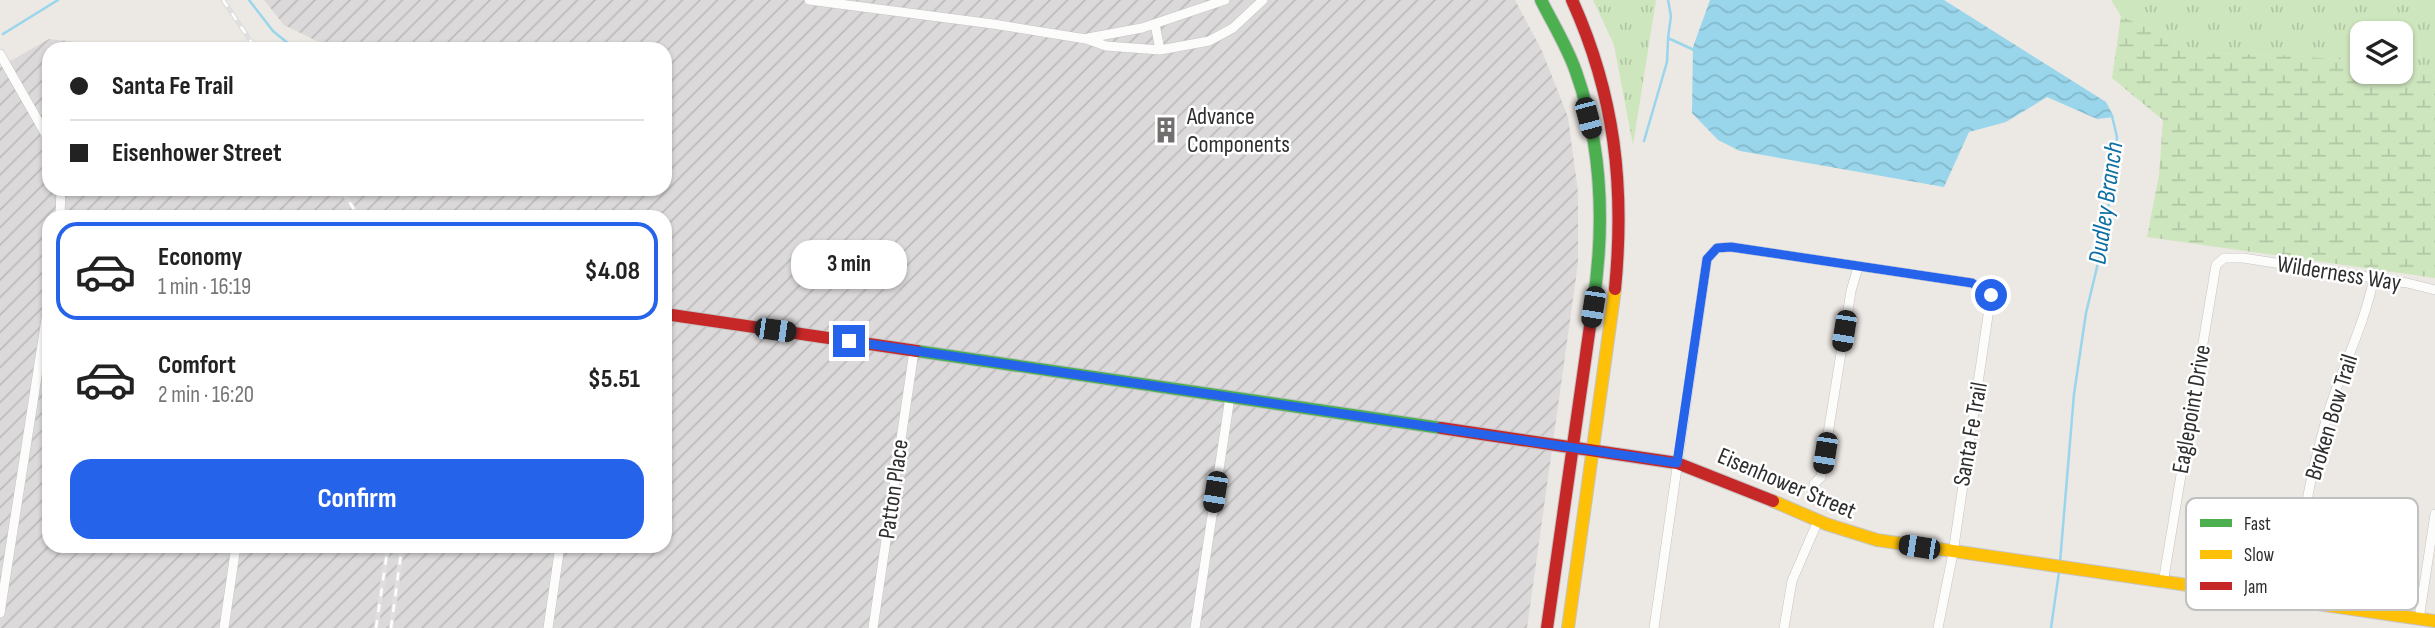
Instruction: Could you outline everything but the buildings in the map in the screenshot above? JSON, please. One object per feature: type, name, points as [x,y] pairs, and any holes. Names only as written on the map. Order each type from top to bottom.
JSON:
[{"type":"street","points":[[809,0],[1086,38],[1106,46],[1160,50],[1209,41],[1233,28],[1263,0]]},
{"type":"street","points":[[1086,38],[1155,24],[1226,0]]},
{"type":"street","points":[[1246,0],[1256,9]]},
{"type":"street","points":[[1541,0],[1576,71],[1595,142],[1601,186],[1602,244],[1547,628]]},
{"type":"street","points":[[1568,628],[1620,250],[1620,186],[1608,103],[1595,52],[1572,0]]},
{"type":"street","points":[[1155,24],[1160,50]]},
{"type":"street","points":[[0,54],[42,128]]},
{"type":"street","points":[[1654,628],[1707,259],[1717,248],[1731,247],[1858,267],[1851,292],[1821,477],[1814,484]]},
{"type":"street","name":"Eaglepoint Drive","points":[[2163,583],[2212,276],[2216,265],[2224,258],[2243,258]]},
{"type":"street","name":"Wilderness Way","points":[[2243,258],[2374,277],[2435,290]]},
{"type":"street","name":"Santa Fe Trail","points":[[1858,267],[1972,283],[1991,295],[1953,553],[1938,628]]},
{"type":"street","name":"Broken Bow Trail","points":[[2307,498],[2329,410],[2363,321],[2374,277]]},
{"type":"street","name":"Eisenhower Street","points":[[672,315],[1677,463],[1742,484],[1817,523],[1877,540],[2186,586]]},
{"type":"street","points":[[0,613],[42,345]]},
{"type":"street","name":"Patton Place","points":[[873,628],[914,351]]},
{"type":"street","points":[[1195,628],[1230,397]]},
{"type":"street","points":[[2418,619],[2435,514]]},
{"type":"street","points":[[1784,628],[1792,581],[1817,523]]},
{"type":"street","points":[[224,628],[235,553]]},
{"type":"street","points":[[548,628],[559,553]]},
{"type":"street","name":"Eisenhower Street","points":[[2355,610],[2435,621]]},
{"type":"shaded area","points":[[264,0],[1515,0],[1542,51],[1568,117],[1578,192],[1578,263],[1527,628],[0,628],[0,67],[42,43],[42,196],[672,196],[672,42],[319,42],[284,25]]},
{"type":"shaded area","points":[[49,39],[76,42],[44,42]]},
{"type":"green space","points":[[1593,0],[1656,0],[1633,145],[1614,45]]},
{"type":"green space","points":[[2111,0],[2435,0],[2435,76],[2413,66],[2413,21],[2350,21],[2350,60],[2201,53],[2121,16]]},
{"type":"green space","points":[[2121,16],[2201,53],[2350,60],[2350,84],[2413,84],[2413,66],[2435,76],[2435,278],[2147,237],[2159,175],[2163,120],[2112,78]]},
{"type":"water","points":[[1710,0],[1944,0],[2106,102],[2114,117],[2097,119],[2047,97],[2006,122],[1969,132],[1944,187],[1740,151],[1718,140],[1692,113],[1693,47]]},
{"type":"waterway","points":[[3,34],[58,0]]},
{"type":"waterway","points":[[249,0],[273,31],[286,42]]},
{"type":"waterway","name":"Dudley Branch","points":[[1668,0],[1671,16],[1668,38],[1694,50]]},
{"type":"waterway","points":[[1644,141],[1667,62],[1668,40]]},
{"type":"waterway","name":"Dudley Branch","points":[[2060,562],[2074,394],[2086,313],[2105,234],[2117,137],[2112,116]]},
{"type":"waterway","name":"Dudley Branch","points":[[2051,628],[2059,572]]},
{"type":"railway","points":[[223,0],[251,42]]},
{"type":"railway","points":[[346,196],[354,210]]},
{"type":"railway","points":[[376,628],[387,553]]},
{"type":"railway","points":[[391,628],[401,553]]},
{"type":"traffic: fast","points":[[1541,0],[1573,63],[1592,129],[1600,217],[1593,305]]},
{"type":"traffic: fast","points":[[917,351],[1441,428]]},
{"type":"traffic: slow","points":[[1568,628],[1615,289]]},
{"type":"traffic: slow","points":[[1773,501],[1826,524],[1877,540],[2186,585]]},
{"type":"traffic: slow","points":[[2359,610],[2435,621]]},
{"type":"traffic: jam","points":[[1572,0],[1598,71],[1613,142],[1619,214],[1615,289]]},
{"type":"traffic: jam","points":[[1547,628],[1593,305]]},
{"type":"traffic: jam","points":[[672,315],[917,351]]},
{"type":"traffic: jam","points":[[1441,428],[1677,463],[1773,501]]},
{"type":"place","name":"Advance Components","points":[[1166,130]]},
{"type":"route","points":[[849,341],[1677,463],[1707,259],[1717,248],[1731,247],[1778,253],[1972,283],[1991,295]]}]
